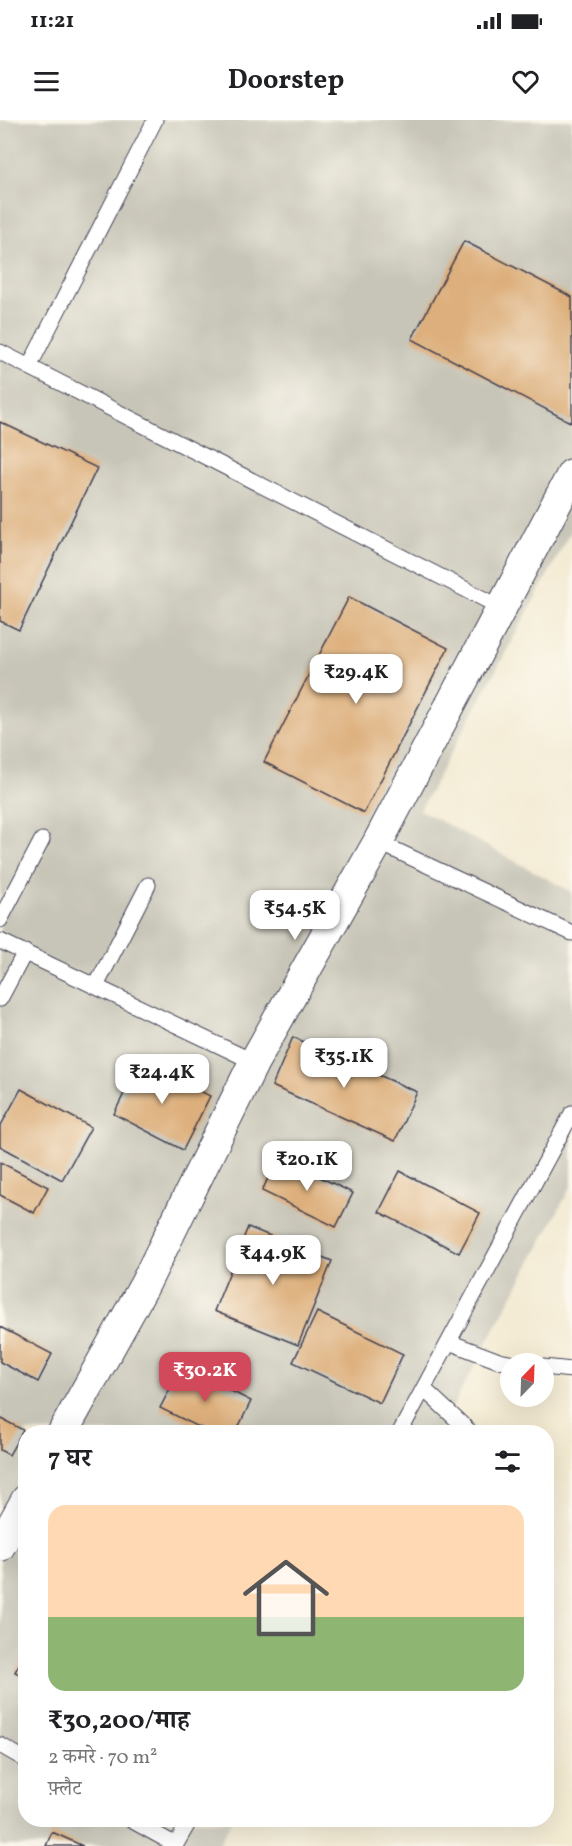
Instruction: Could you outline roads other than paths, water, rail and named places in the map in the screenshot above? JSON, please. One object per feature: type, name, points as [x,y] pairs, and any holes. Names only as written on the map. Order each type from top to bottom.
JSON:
[{"type":"street","points":[[67,1425],[145,1284],[254,1062],[378,842],[572,474]]},
{"type":"street","points":[[0,1546],[18,1514]]},
{"type":"lane","points":[[28,367],[155,120]]},
{"type":"lane","points":[[0,352],[502,608]]},
{"type":"lane","points":[[0,920],[42,840]]},
{"type":"lane","points":[[378,842],[572,933]]},
{"type":"lane","points":[[96,986],[148,885]]},
{"type":"lane","points":[[0,941],[254,1062]]},
{"type":"lane","points":[[0,999],[26,952]]},
{"type":"lane","points":[[404,1425],[572,1113]]},
{"type":"lane","points":[[449,1342],[500,1361]]},
{"type":"lane","points":[[554,1368],[572,1370]]},
{"type":"lane","points":[[424,1389],[463,1425]]},
{"type":"lane","points":[[0,1745],[18,1755]]},
{"type":"lane","points":[[144,1827],[176,1845],[186,1827]]}]
